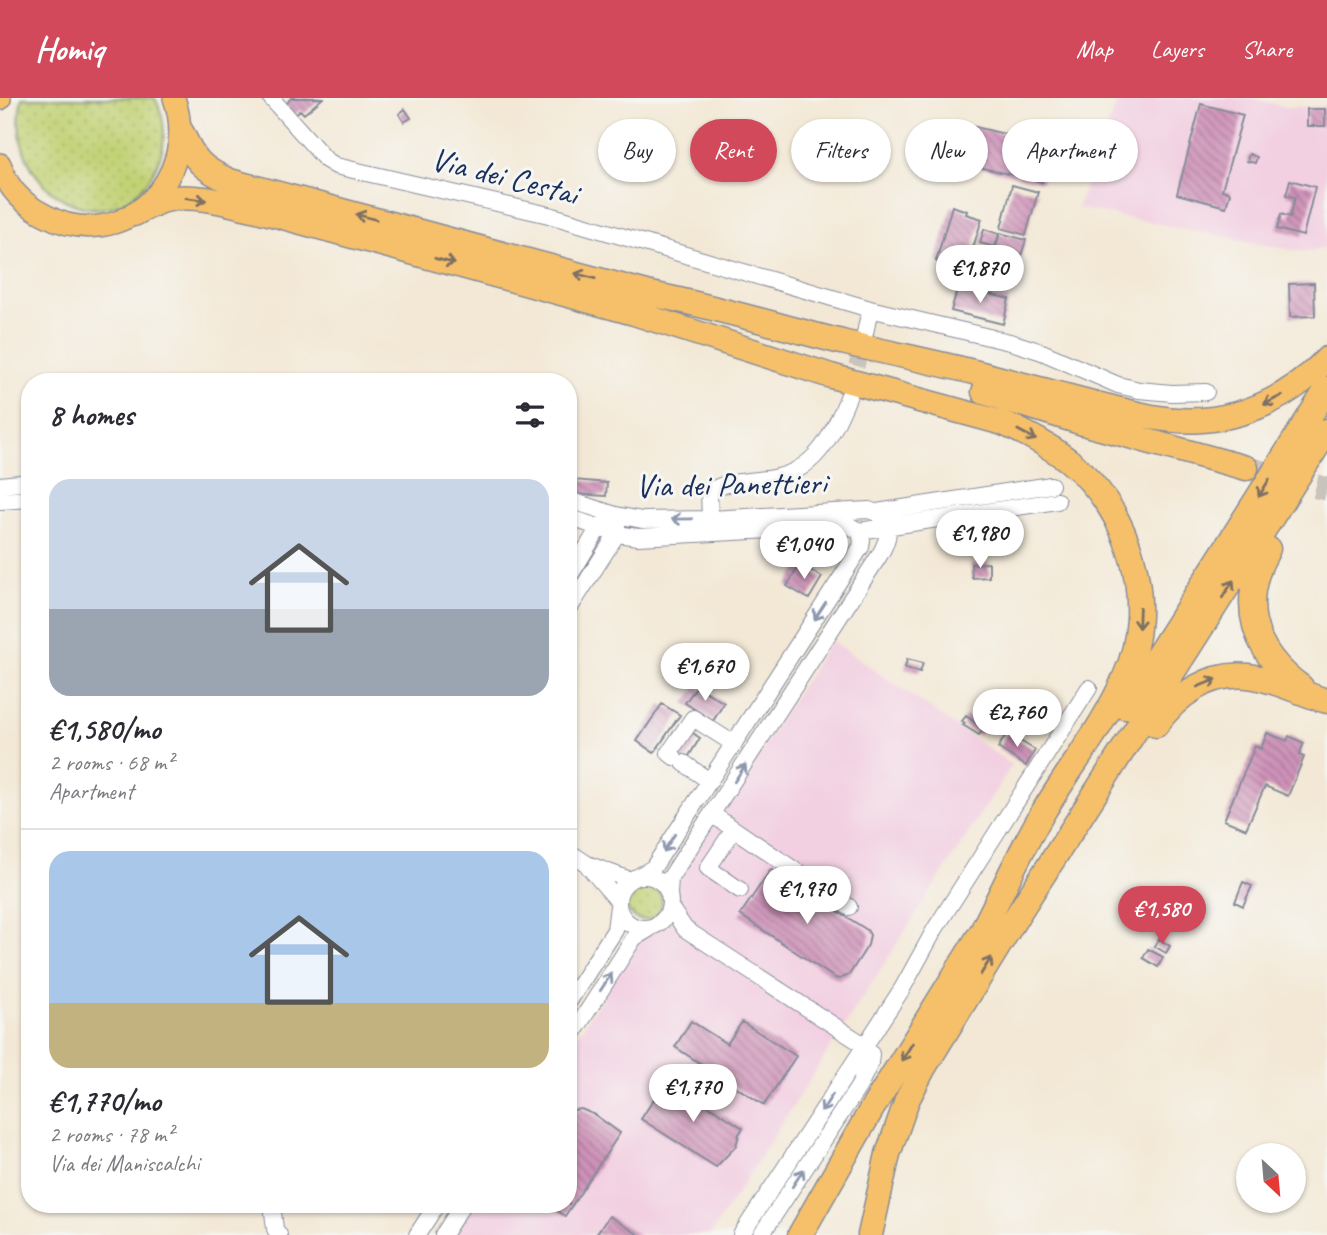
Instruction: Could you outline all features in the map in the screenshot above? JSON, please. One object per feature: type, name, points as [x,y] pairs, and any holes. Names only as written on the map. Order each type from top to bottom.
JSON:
[{"type":"highway","points":[[181,133],[194,158],[203,167],[230,180],[651,294],[706,313],[1009,398],[1093,426]]},
{"type":"highway","points":[[134,214],[156,203],[177,197],[232,204],[634,313],[831,376],[1003,423],[1028,434],[1068,460],[1083,474],[1109,508],[1127,543],[1138,581],[1139,624],[1133,656],[1115,698],[1044,811],[984,928]]},
{"type":"highway","points":[[651,294],[708,305],[845,342],[954,366],[1153,418],[1202,420],[1254,409],[1297,386],[1327,359]]},
{"type":"highway","points":[[634,313],[691,324],[1007,407],[1093,426],[1246,468]]},
{"type":"highway","points":[[800,1235],[943,993],[1327,389]]},
{"type":"highway","points":[[870,1235],[882,1176],[907,1100],[923,1069],[1327,431]]},
{"type":"highway","points":[[1322,700],[1281,673],[1265,651],[1254,622],[1252,590],[1261,561],[1327,456]]},
{"type":"highway","points":[[1052,862],[1139,751],[1164,713],[1190,690],[1220,678],[1248,676],[1322,700]]},
{"type":"highway","points":[[812,1235],[847,1154]]},
{"type":"highway","points":[[876,1235],[882,1176]]},
{"type":"main road","points":[[0,194],[55,221],[82,226],[109,224],[134,214],[156,197],[170,177],[179,154],[181,133],[179,112],[174,98]]},
{"type":"main road","points":[[0,164],[9,184],[31,208]]},
{"type":"street","name":"Via dei Cestai","points":[[271,98],[326,160],[336,166],[549,215],[870,309],[1042,352],[1118,385],[1172,393],[1206,392]]},
{"type":"street","points":[[864,338],[870,309]]},
{"type":"street","points":[[710,519],[709,492],[720,484],[786,477],[813,459],[838,423],[849,394]]},
{"type":"street","points":[[0,485],[21,483]]},
{"type":"street","name":"Via dei Panettieri","points":[[577,503],[642,520],[710,519],[860,509],[877,512],[1054,493],[859,531],[850,526],[638,537],[617,534],[577,519]]},
{"type":"street","points":[[0,501],[21,500]]},
{"type":"street","points":[[577,1028],[635,938],[663,921],[669,900],[670,878],[879,556],[887,542],[888,527],[885,519],[877,512]]},
{"type":"street","points":[[577,564],[600,526],[616,515]]},
{"type":"street","points":[[577,596],[617,534],[616,515]]},
{"type":"street","points":[[577,989],[615,930],[621,889],[633,878],[653,868],[861,547],[859,531]]},
{"type":"street","points":[[746,1233],[1089,688]]},
{"type":"street","points":[[756,710],[773,722]]},
{"type":"street","points":[[709,781],[669,753],[693,718],[734,744]]},
{"type":"street","points":[[713,815],[849,908]]},
{"type":"street","points":[[734,829],[708,867],[740,890]]},
{"type":"street","points":[[577,857],[587,864],[633,878],[653,878],[661,882],[685,929],[870,1050],[871,1058],[859,1086],[761,1235]]},
{"type":"street","points":[[587,864],[618,903],[625,921],[632,926],[685,929]]},
{"type":"street","points":[[273,1213],[279,1235]]},
{"type":"street","points":[[417,1235],[431,1213]]},
{"type":"street","points":[[443,1235],[457,1213]]},
{"type":"shaded area","points":[[1118,98],[1250,98],[1286,107],[1326,106],[1327,247],[1303,252],[1077,208],[1087,182],[1138,182],[1138,119],[1110,119]]},
{"type":"shaded area","points":[[831,640],[1012,765],[710,1235],[449,1235],[463,1213],[577,1213],[577,1037]]},
{"type":"green space","points":[[22,98],[155,98],[164,131],[157,165],[139,192],[116,206],[90,208],[66,200],[44,184],[28,161],[20,132]]},
{"type":"green space","points":[[644,884],[657,889],[662,902],[657,915],[644,920],[631,915],[626,902],[631,889]]},
{"type":"building","points":[[291,98],[323,98],[304,114],[300,110],[293,116],[285,106]]},
{"type":"building","points":[[1201,104],[1243,115],[1222,190],[1230,193],[1226,207],[1177,194]]},
{"type":"building","points":[[405,109],[411,118],[404,122],[399,114]]},
{"type":"building","points":[[1307,109],[1325,109],[1325,126],[1307,126]]},
{"type":"building","points":[[988,130],[1002,133],[1002,172],[988,169]]},
{"type":"building","points":[[1249,154],[1257,157],[1255,163],[1247,161]]},
{"type":"building","points":[[1290,180],[1315,187],[1303,236],[1277,229],[1281,214],[1290,217],[1295,197],[1286,195]]},
{"type":"building","points":[[1012,185],[1038,192],[1026,235],[1001,228]]},
{"type":"building","points":[[952,206],[982,219],[966,270],[936,261]]},
{"type":"building","points":[[984,229],[999,234],[995,247],[980,243]]},
{"type":"building","points":[[1000,233],[1026,240],[1012,284],[987,276]]},
{"type":"building","points":[[1314,283],[1315,316],[1290,317],[1289,284]]},
{"type":"building","points":[[958,286],[1009,299],[1003,324],[951,311]]},
{"type":"building","points":[[577,480],[607,483],[606,496],[577,494]]},
{"type":"building","points":[[989,563],[989,577],[972,578],[971,564]]},
{"type":"building","points":[[800,564],[822,577],[809,599],[787,586]]},
{"type":"building","points":[[907,659],[923,663],[920,672],[905,668]]},
{"type":"building","points":[[697,686],[724,703],[713,721],[685,703]]},
{"type":"building","points":[[662,704],[680,715],[654,753],[637,741]]},
{"type":"building","points":[[966,716],[984,729],[979,735],[963,725],[965,723],[962,721]]},
{"type":"building","points":[[690,731],[700,738],[682,767],[671,760]]},
{"type":"building","points":[[1007,733],[1035,750],[1026,766],[998,748]]},
{"type":"building","points":[[1267,733],[1287,741],[1289,736],[1304,743],[1299,755],[1304,757],[1288,796],[1265,786],[1246,829],[1224,820],[1255,746],[1261,749]]},
{"type":"building","points":[[771,869],[867,930],[870,935],[868,945],[849,975],[835,978],[740,915]]},
{"type":"building","points":[[1243,882],[1252,886],[1243,906],[1235,902]]},
{"type":"building","points":[[1159,939],[1170,946],[1166,953],[1154,946]]},
{"type":"building","points":[[1148,949],[1163,957],[1158,967],[1143,958]]},
{"type":"building","points":[[691,1021],[727,1044],[742,1022],[796,1056],[764,1105],[675,1047]]},
{"type":"building","points":[[667,1079],[743,1128],[736,1146],[716,1167],[641,1119]]},
{"type":"building","points":[[577,1110],[595,1115],[620,1133],[577,1198]]},
{"type":"building","points":[[609,1216],[639,1235],[596,1235]]},
{"type":"tunnel","points":[[850,389],[864,339]]},
{"type":"tunnel","points":[[1246,468],[1327,489]]}]
